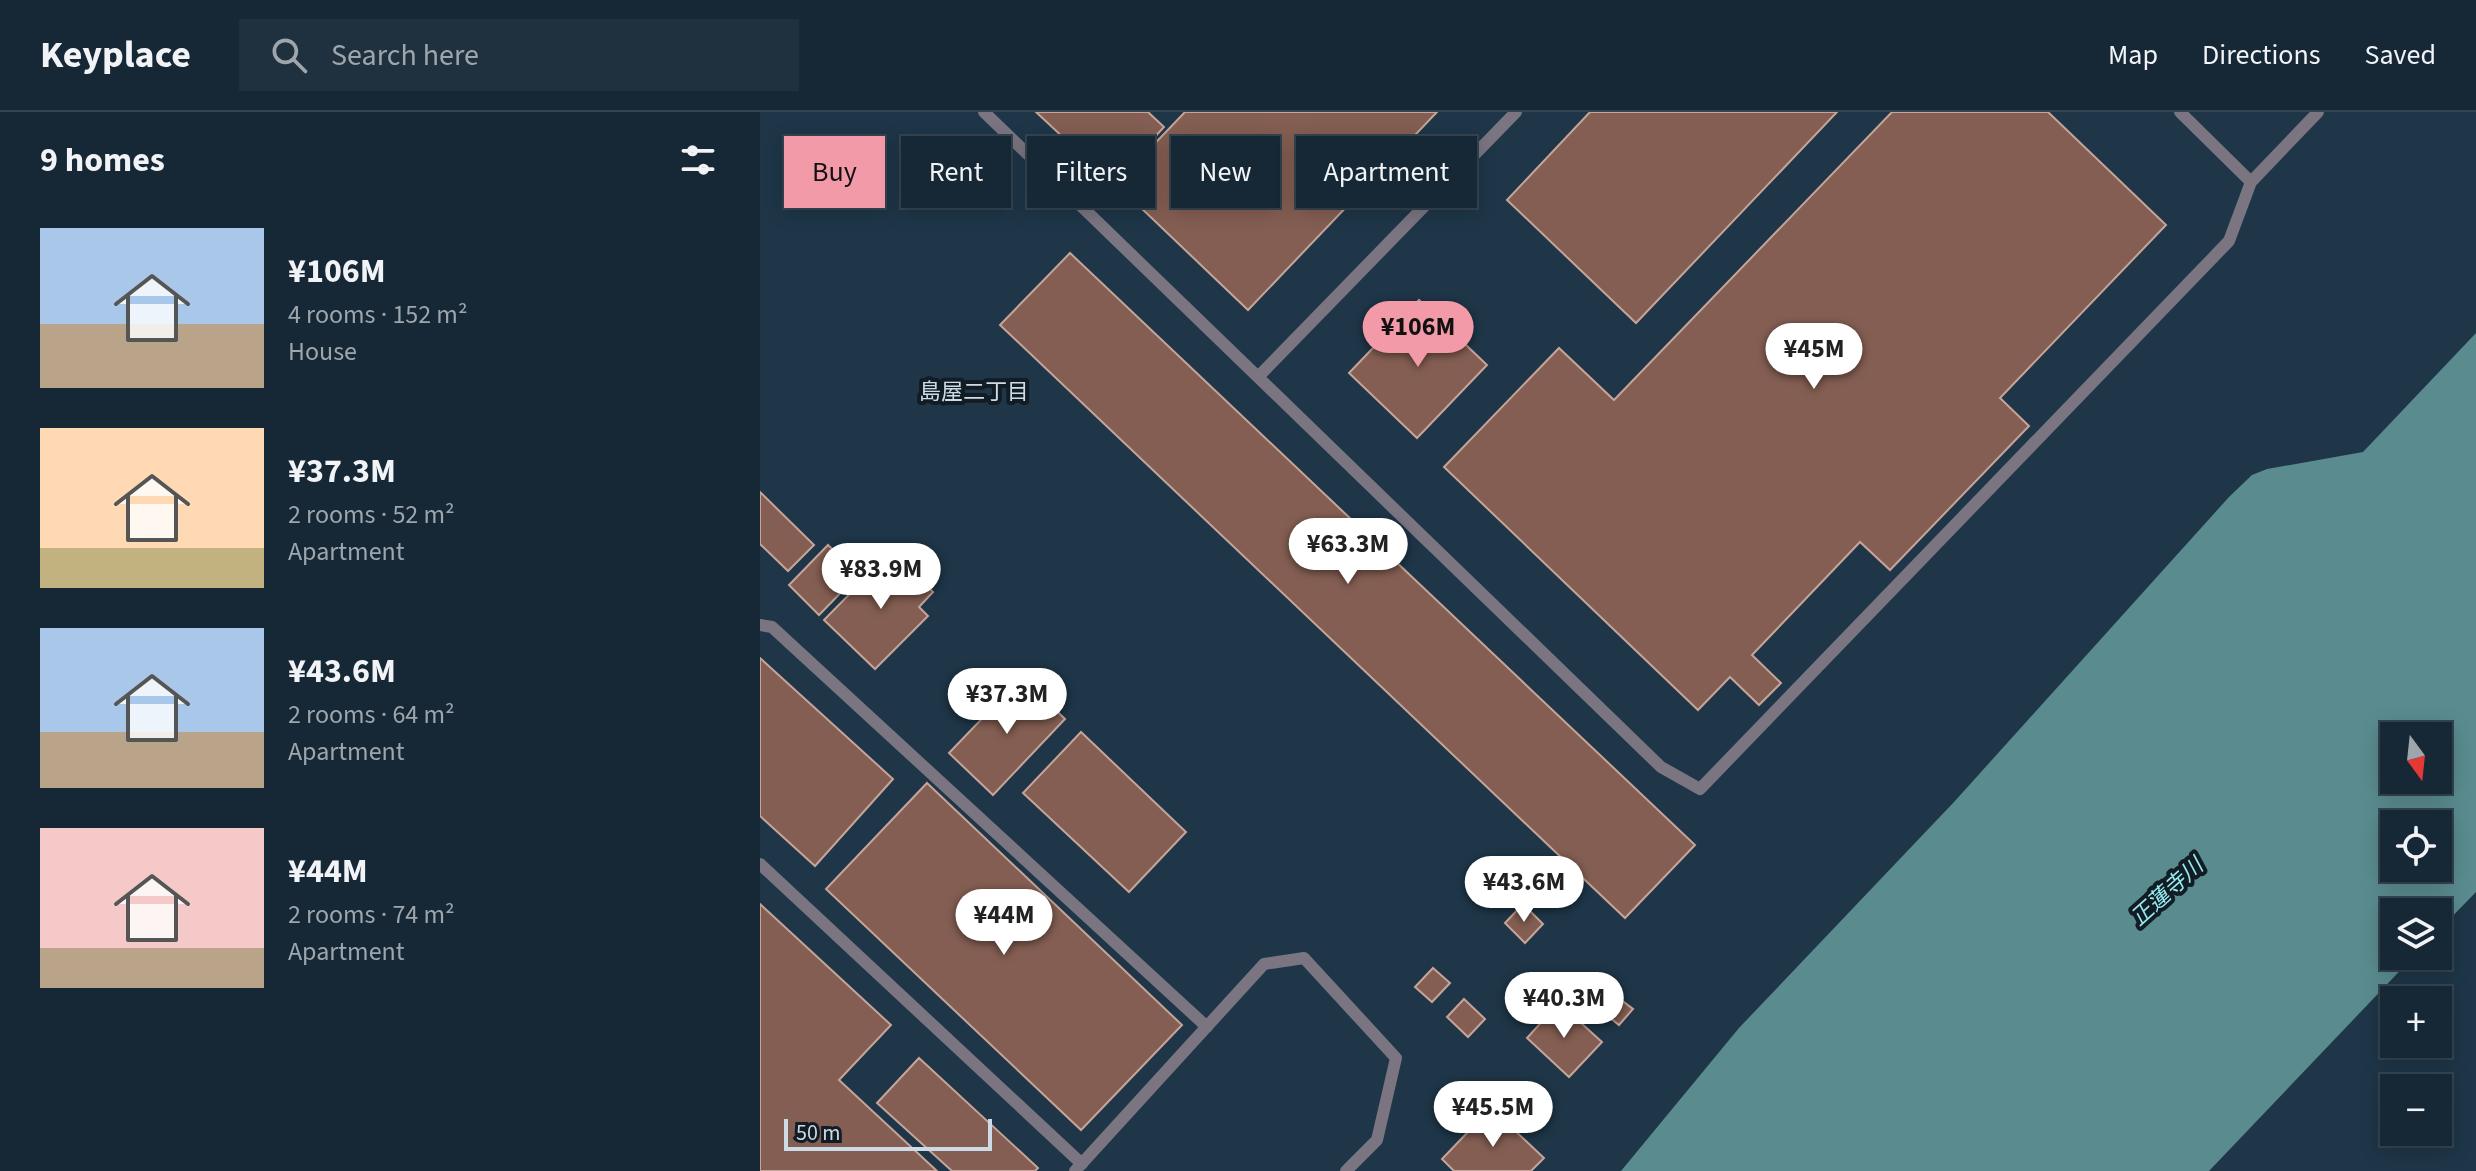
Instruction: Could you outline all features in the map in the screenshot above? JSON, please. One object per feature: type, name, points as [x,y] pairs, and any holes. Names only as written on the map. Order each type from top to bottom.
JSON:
[{"type":"lane","points":[[984,112],[1661,767],[1700,789],[2229,241],[2251,182],[2318,112]]},
{"type":"lane","points":[[1258,377],[1516,112]]},
{"type":"lane","points":[[2180,112],[2251,182]]},
{"type":"lane","points":[[760,625],[772,627],[1207,1027]]},
{"type":"lane","points":[[760,864],[1079,1168],[1264,964],[1304,958],[1396,1058],[1377,1140],[1346,1171]]},
{"type":"water","name":"正蓮寺川","points":[[2476,333],[2476,892],[2452,917],[2452,898],[2380,898],[2380,970],[2401,970],[2385,986],[2380,986],[2380,992],[2209,1171],[1621,1171],[1739,1028],[1954,802],[2229,497],[2252,475],[2267,469],[2363,452]]},
{"type":"building","points":[[1036,112],[1148,112],[1164,127],[1155,137],[1062,136]]},
{"type":"building","points":[[1185,112],[1437,112],[1414,136],[1296,136],[1296,208],[1345,208],[1248,310],[1141,208],[1155,208],[1155,143]]},
{"type":"building","points":[[1590,112],[1837,112],[1636,323],[1507,200]]},
{"type":"building","points":[[1892,112],[2048,112],[2166,225],[2000,398],[2029,426],[1890,570],[1860,542],[1752,655],[1781,683],[1759,705],[1730,677],[1698,710],[1444,467],[1559,348],[1614,400]]},
{"type":"building","points":[[1070,253],[1695,845],[1625,918],[1000,325]]},
{"type":"building","points":[[1419,300],[1487,365],[1417,438],[1349,373]]},
{"type":"building","points":[[760,492],[814,545],[788,571],[760,544]]},
{"type":"building","points":[[828,545],[859,574],[819,615],[789,585]]},
{"type":"building","points":[[891,552],[933,592],[919,607],[928,616],[875,669],[824,620]]},
{"type":"building","points":[[760,658],[893,779],[815,866],[760,816]]},
{"type":"building","points":[[1022,677],[1065,719],[993,795],[949,753]]},
{"type":"building","points":[[1081,732],[1186,832],[1129,892],[1023,793]]},
{"type":"building","points":[[927,783],[1182,1025],[1081,1130],[826,889]]},
{"type":"building","points":[[760,904],[891,1025],[839,1080],[937,1171],[760,1171]]},
{"type":"building","points":[[1523,904],[1543,924],[1525,943],[1505,923]]},
{"type":"building","points":[[1433,968],[1450,983],[1432,1002],[1415,987]]},
{"type":"building","points":[[1616,996],[1633,1009],[1619,1025],[1603,1012]]},
{"type":"building","points":[[1464,999],[1485,1019],[1468,1037],[1447,1017]]},
{"type":"building","points":[[1559,1003],[1602,1042],[1569,1077],[1527,1038]]},
{"type":"building","points":[[919,1058],[1038,1168],[1035,1171],[952,1171],[877,1103]]},
{"type":"building","points":[[1491,1108],[1544,1158],[1531,1171],[1454,1171],[1442,1159]]},
{"type":"district","name":"島屋二丁目","points":[[974,392]]}]
